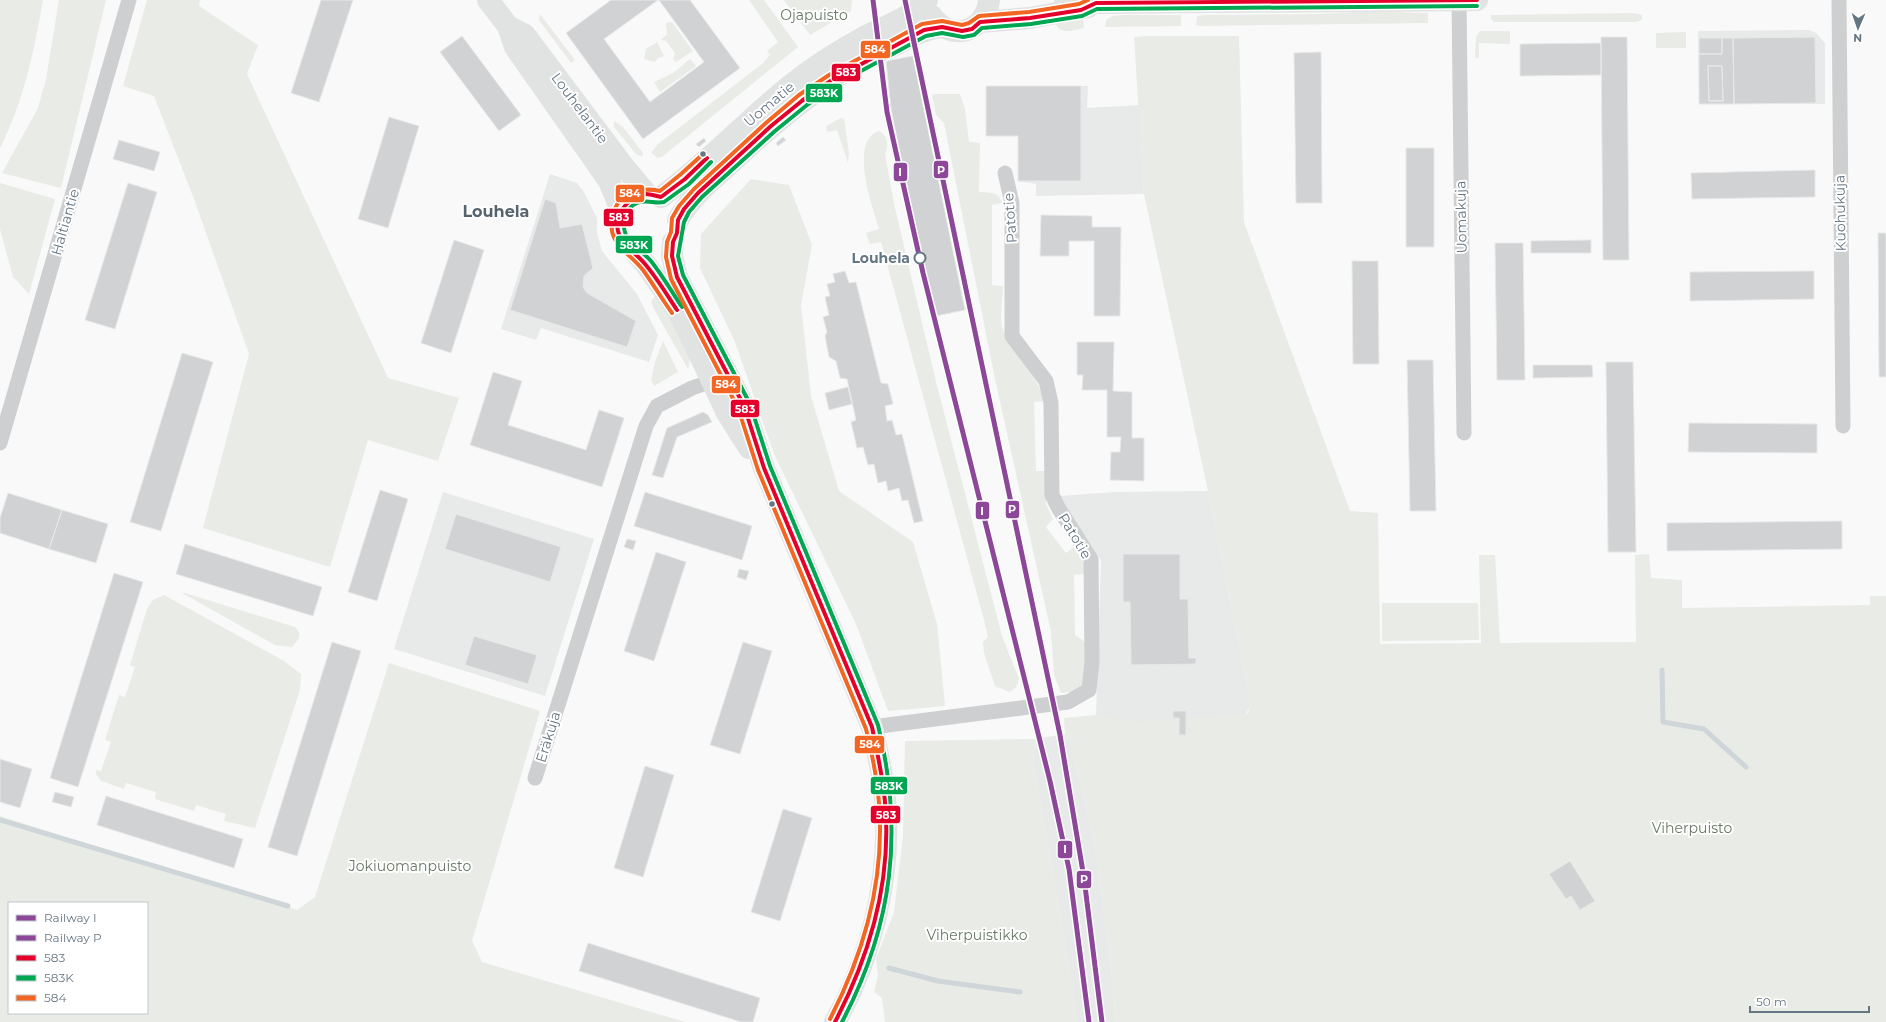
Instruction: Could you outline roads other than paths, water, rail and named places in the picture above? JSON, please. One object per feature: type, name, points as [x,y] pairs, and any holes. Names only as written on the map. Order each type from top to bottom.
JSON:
[{"type":"main road","name":"Louhelantie","points":[[488,0],[508,26],[515,47],[609,181],[621,210]]},
{"type":"main road","points":[[928,0],[931,15],[942,27],[962,31],[972,28],[980,22],[988,9],[989,0]]},
{"type":"main road","name":"Uomatie","points":[[654,196],[685,179],[710,155],[792,84],[866,36],[920,9],[928,0]]},
{"type":"main road","points":[[1065,0],[1096,3],[1477,0]]},
{"type":"main road","points":[[980,22],[1030,18],[1081,10],[1096,3]]},
{"type":"main road","name":"Louhelantie","points":[[508,26],[525,35],[625,168],[654,196]]},
{"type":"main road","name":"Uomatie","points":[[678,220],[684,209],[698,193],[771,126],[803,100],[867,59],[924,30],[942,27]]},
{"type":"main road","points":[[636,253],[646,255],[657,254],[665,250],[673,242],[678,233],[678,220],[672,206],[654,196],[633,198],[625,204],[621,210],[618,220],[620,237],[626,246],[636,253],[647,266],[676,309],[696,347],[720,379],[744,406],[764,468],[872,727],[881,769],[886,812],[886,840],[881,884],[872,930],[853,986],[839,1015]]},
{"type":"main road","points":[[673,242],[672,256],[680,285],[720,379]]},
{"type":"street","name":"Haltiantie","points":[[0,443],[129,0]]},
{"type":"street","name":"Uomakuja","points":[[1459,0],[1464,433]]},
{"type":"street","name":"Kuohukuja","points":[[1838,0],[1843,426]]},
{"type":"street","name":"Patotie","points":[[872,727],[1068,702],[1088,690],[1092,661],[1091,559],[1059,509],[1052,495],[1051,402],[1046,381],[1012,336],[1012,203],[1005,173]]},
{"type":"street","name":"Eräkuja","points":[[535,778],[646,426],[657,406],[692,388],[720,379]]},
{"type":"waterway","points":[[1662,670],[1663,722],[1704,729],[1746,767]]},
{"type":"waterway","points":[[0,820],[288,906]]},
{"type":"waterway","points":[[889,968],[938,981],[1020,992]]},
{"type":"rail line","name":"I","points":[[873,0],[887,112],[923,273],[1050,781],[1069,869],[1089,1022]]},
{"type":"rail line","name":"P","points":[[905,0],[1060,735],[1084,878],[1102,1022]]},
{"type":"place","name":"Louhela","points":[[920,258]]},
{"type":"district","name":"Louhela","points":[[496,211]]},
{"type":"park label","name":"Ojapuisto","points":[[814,15]]},
{"type":"park label","name":"Viherpuisto","points":[[1692,828]]},
{"type":"park label","name":"Jokiuomanpuisto","points":[[410,866]]},
{"type":"park label","name":"Viherpuistikko","points":[[977,935]]}]
